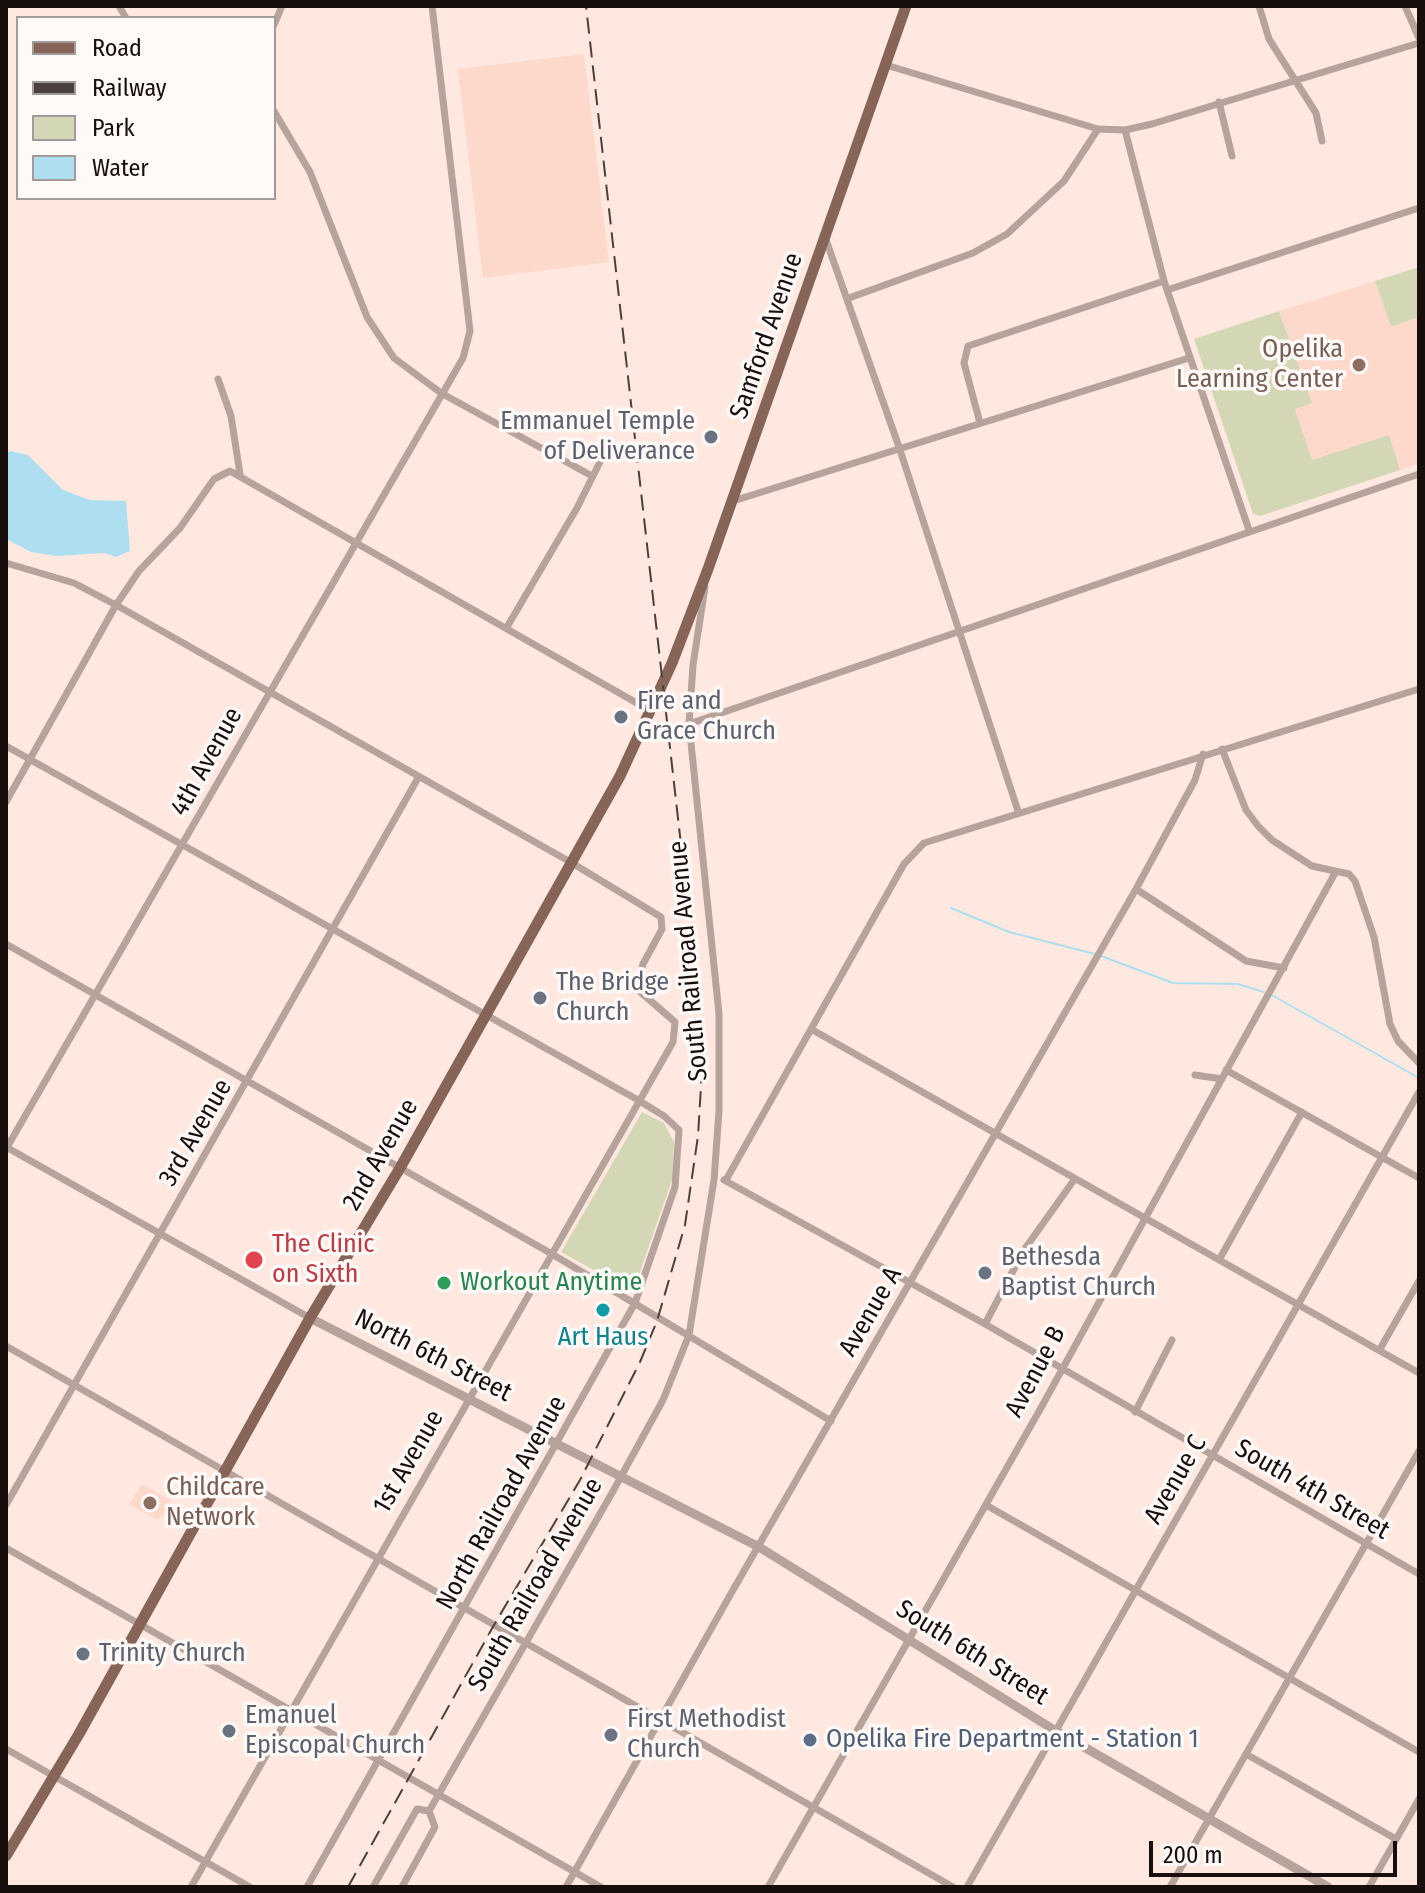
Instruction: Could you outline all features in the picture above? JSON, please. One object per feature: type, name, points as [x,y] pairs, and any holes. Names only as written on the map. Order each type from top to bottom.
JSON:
[{"type":"main road","name":"Samford Avenue","points":[[664,678],[733,501],[906,6]]},
{"type":"main road","name":"2nd Avenue","points":[[6,1856],[572,863],[620,776],[664,678]]},
{"type":"street","name":"4th Avenue","points":[[6,1148],[97,996],[354,543],[463,358],[470,331],[432,6]]},
{"type":"street","points":[[1259,6],[1269,39],[1316,113],[1322,141]]},
{"type":"street","points":[[886,65],[1098,129],[1125,130],[1419,40],[1405,6]]},
{"type":"street","points":[[1219,102],[1232,156]]},
{"type":"street","points":[[276,114],[305,163],[367,317],[382,343],[417,378],[592,476]]},
{"type":"street","points":[[849,298],[973,253],[1007,234],[1064,181],[1098,129]]},
{"type":"street","points":[[1125,130],[1164,281],[1249,530]]},
{"type":"street","points":[[1167,290],[1419,208]]},
{"type":"street","points":[[825,237],[849,298],[1018,811]]},
{"type":"street","points":[[980,423],[964,363],[968,346],[1164,281]]},
{"type":"street","points":[[733,501],[1189,358]]},
{"type":"street","points":[[218,379],[231,416],[240,474]]},
{"type":"street","points":[[507,627],[604,454],[604,444]]},
{"type":"street","points":[[6,802],[116,605],[139,571],[180,528],[214,479],[230,471],[650,709]]},
{"type":"street","points":[[689,724],[1419,474]]},
{"type":"street","points":[[6,563],[74,583],[116,605],[572,863]]},
{"type":"street","name":"South Railroad Avenue","points":[[402,1887],[435,1827],[429,1811],[663,1400],[689,1335],[714,1180],[719,1111],[719,1014],[689,724],[693,665],[708,569]]},
{"type":"street","points":[[714,1180],[726,1180],[909,856],[933,838],[1419,689]]},
{"type":"street","points":[[6,746],[638,1100]]},
{"type":"street","points":[[1222,749],[1246,810],[1258,826],[1312,866],[1349,874],[1355,881],[1374,937],[1390,1024],[1398,1041],[1419,1063]]},
{"type":"street","name":"Avenue A","points":[[566,1887],[1136,889],[1195,780],[1203,754]]},
{"type":"street","name":"3rd Avenue","points":[[6,1505],[418,778]]},
{"type":"street","name":"1st Avenue","points":[[191,1887],[673,1042],[675,1022],[637,989],[643,964],[662,929],[661,917],[572,863]]},
{"type":"street","name":"Avenue B","points":[[768,1887],[986,1505],[1335,873]]},
{"type":"street","points":[[1136,889],[1276,980]]},
{"type":"street","points":[[6,944],[552,1254],[831,1421]]},
{"type":"street","points":[[1258,966],[1284,968]]},
{"type":"street","points":[[811,1029],[1419,1373]]},
{"type":"street","points":[[1226,1070],[1419,1178]]},
{"type":"street","points":[[1195,1075],[1222,1079]]},
{"type":"street","name":"Avenue C","points":[[967,1887],[1419,1092]]},
{"type":"street","name":"North Railroad Avenue","points":[[307,1887],[638,1304],[675,1187],[681,1140],[673,1122],[638,1100]]},
{"type":"street","points":[[1219,1260],[1302,1112]]},
{"type":"street","name":"North 6th Street","points":[[6,1148],[310,1318],[590,1460]]},
{"type":"street","name":"South 4th Street","points":[[726,1180],[985,1324],[1059,1370],[1419,1574]]},
{"type":"street","points":[[985,1324],[1017,1261],[1074,1180]]},
{"type":"street","points":[[1380,1349],[1419,1281]]},
{"type":"street","points":[[1135,1412],[1172,1340]]},
{"type":"street","points":[[6,1346],[953,1887]]},
{"type":"street","points":[[1170,1887],[1419,1451]]},
{"type":"street","name":"South 6th Street","points":[[590,1460],[759,1547],[1056,1731],[1328,1887]]},
{"type":"street","points":[[986,1505],[1419,1752]]},
{"type":"street","points":[[6,1548],[601,1887]]},
{"type":"street","points":[[6,1749],[250,1887]]},
{"type":"street","points":[[1246,1754],[1396,1839]]},
{"type":"street","points":[[1369,1887],[1419,1799]]},
{"type":"street","name":"South Railroad Avenue","points":[[373,1887],[417,1809],[429,1811]]},
{"type":"shaded area","points":[[584,54],[609,262],[483,278],[458,69]]},
{"type":"shaded area","name":"Opelika Learning Center","points":[[1375,281],[1391,327],[1419,317],[1419,463],[1400,470],[1389,435],[1312,461],[1295,408],[1312,403],[1279,311]]},
{"type":"shaded area","name":"Childcare Network","points":[[142,1484],[172,1501],[162,1517],[156,1519],[129,1505]]},
{"type":"green space","points":[[1419,267],[1419,317],[1391,327],[1375,281]]},
{"type":"green space","points":[[1279,311],[1312,403],[1295,409],[1312,460],[1389,435],[1400,470],[1260,516],[1253,514],[1194,339]]},
{"type":"green space","points":[[642,1112],[664,1123],[674,1142],[673,1177],[633,1292],[561,1252]]},
{"type":"water","points":[[11,451],[28,455],[63,490],[90,500],[126,501],[130,551],[116,557],[104,553],[57,556],[31,552],[6,539],[6,453]]},
{"type":"waterway","points":[[951,908],[1009,932],[1095,954]]},
{"type":"waterway","points":[[1101,956],[1173,983],[1238,984],[1264,992]]},
{"type":"waterway","points":[[1270,994],[1419,1078]]},
{"type":"railway","points":[[348,1887],[494,1625],[580,1480],[640,1362],[657,1321],[685,1225],[698,1136],[702,1070],[692,942],[586,6]]},
{"type":"place","name":"Opelika Learning Center","points":[[1359,365]]},
{"type":"place","name":"Emmanuel Temple of Deliverance","points":[[711,437]]},
{"type":"place","name":"Fire and Grace Church","points":[[621,717]]},
{"type":"place","name":"The Bridge Church","points":[[540,998]]},
{"type":"place","name":"The Clinic on Sixth","points":[[254,1260]]},
{"type":"place","name":"Bethesda Baptist Church","points":[[985,1273]]},
{"type":"place","name":"Workout Anytime","points":[[444,1283]]},
{"type":"place","name":"Art Haus","points":[[603,1310]]},
{"type":"place","name":"Childcare Network","points":[[150,1503]]},
{"type":"place","name":"Trinity Church","points":[[83,1654]]},
{"type":"place","name":"Emanuel Episcopal Church","points":[[229,1731]]},
{"type":"place","name":"First Methodist Church","points":[[611,1735]]},
{"type":"place","name":"Opelika Fire Department - Station 1","points":[[810,1740]]}]
